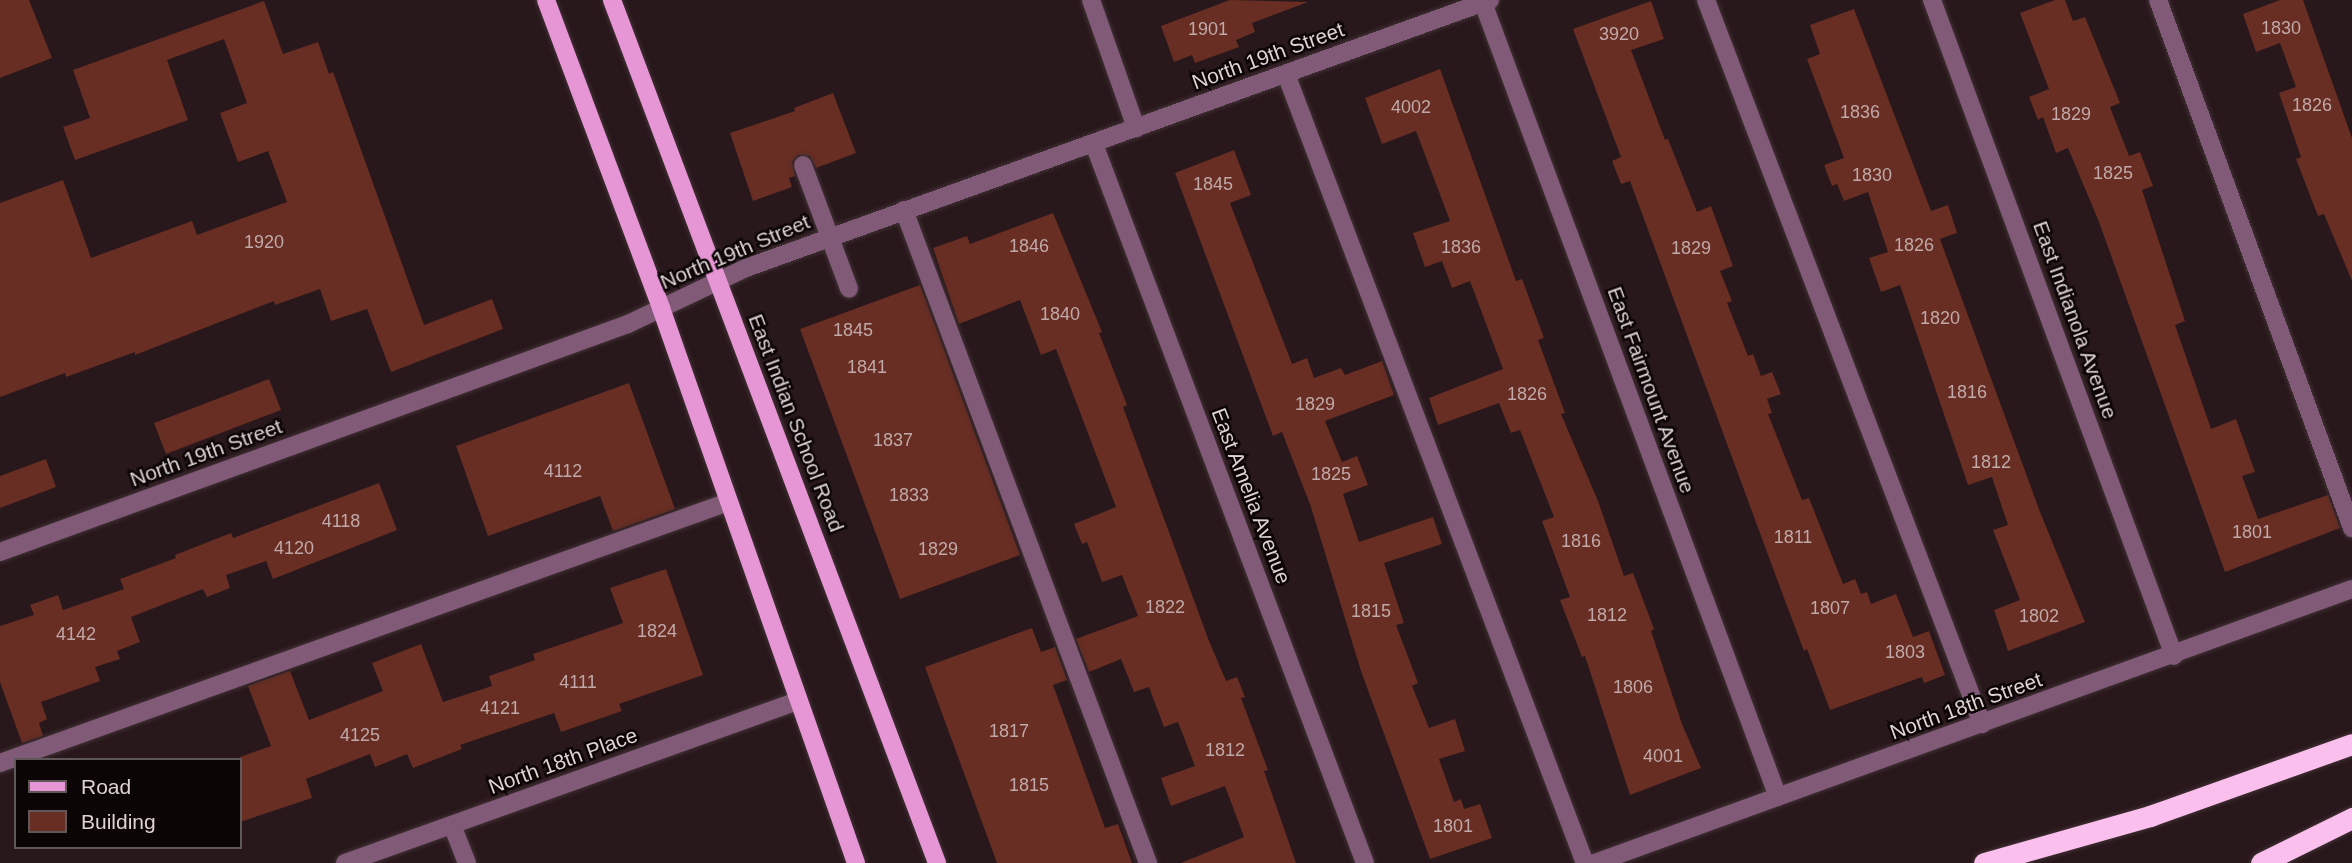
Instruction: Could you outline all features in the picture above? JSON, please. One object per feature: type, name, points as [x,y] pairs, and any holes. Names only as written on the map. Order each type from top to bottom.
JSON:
[{"type":"highway","points":[[1984,863],[2150,816],[2352,744]]},
{"type":"highway","points":[[2261,863],[2352,818]]},
{"type":"main road","points":[[545,0],[661,308],[856,863]]},
{"type":"main road","name":"East Indian School Road","points":[[612,0],[937,863]]},
{"type":"street","points":[[1091,0],[1136,128]]},
{"type":"street","points":[[1706,0],[1982,724]]},
{"type":"street","name":"East Indianola Avenue","points":[[1932,0],[2174,656]]},
{"type":"street","points":[[2158,0],[2352,528]]},
{"type":"street","name":"North 19th Street","points":[[0,552],[628,324],[746,268],[829,237],[1094,144],[1485,1]]},
{"type":"street","name":"East Fairmount Avenue","points":[[1485,1],[1778,797]]},
{"type":"street","points":[[1286,74],[1584,863]]},
{"type":"street","name":"East Amelia Avenue","points":[[1094,144],[1365,863]]},
{"type":"street","points":[[803,165],[849,289]]},
{"type":"street","points":[[904,210],[1149,863]]},
{"type":"street","points":[[0,763],[728,502]]},
{"type":"street","name":"North 18th Street","points":[[1595,863],[2174,656],[2352,589]]},
{"type":"street","name":"North 18th Place","points":[[345,863],[797,701]]},
{"type":"street","points":[[452,825],[467,863]]},
{"type":"building","points":[[0,0],[29,0],[52,58],[0,78]]},
{"type":"building","points":[[1230,0],[1308,2],[1252,23],[1255,32],[1236,40],[1239,47],[1195,63],[1192,55],[1174,62],[1161,26]]},
{"type":"building","points":[[2055,0],[2065,0],[2073,21],[2085,17],[2120,103],[2110,107],[2129,156],[2140,152],[2153,186],[2142,190],[2185,321],[2175,325],[2211,429],[2236,419],[2255,472],[2242,476],[2258,519],[2328,495],[2340,528],[2225,572],[2099,222],[2068,148],[2056,153],[2043,117],[2038,120],[2029,97],[2049,89],[2020,13]]},
{"type":"building","points":[[2280,0],[2303,0],[2352,138],[2352,281],[2324,214],[2318,216],[2296,159],[2301,157],[2279,93],[2296,87],[2280,43],[2256,52],[2243,14]]},
{"type":"building","points":[[264,1],[283,54],[318,42],[329,74],[333,72],[424,325],[492,299],[503,329],[391,372],[367,309],[331,321],[320,289],[275,305],[274,301],[135,355],[135,352],[66,377],[65,373],[0,397],[0,203],[63,180],[91,258],[192,221],[197,235],[287,202],[268,151],[238,162],[220,113],[247,103],[224,39],[167,60],[188,120],[75,160],[63,127],[90,118],[73,70]]},
{"type":"building","points":[[1651,1],[1664,39],[1631,50],[1665,140],[1668,139],[1697,212],[1711,206],[1733,266],[1720,271],[1732,301],[1727,303],[1748,356],[1753,354],[1761,376],[1772,372],[1781,394],[1767,399],[1772,413],[1768,414],[1802,500],[1809,498],[1843,584],[1855,579],[1861,594],[1867,592],[1871,604],[1896,594],[1913,637],[1929,631],[1945,675],[1924,683],[1922,677],[1830,710],[1807,649],[1804,651],[1630,181],[1621,184],[1612,161],[1621,157],[1573,29]]},
{"type":"building","points":[[1854,9],[1931,211],[1948,205],[1957,233],[1940,239],[2040,512],[2085,622],[2008,651],[1994,610],[2020,600],[1993,530],[2008,525],[1992,477],[1968,485],[1900,285],[1881,292],[1869,258],[1888,252],[1868,192],[1844,201],[1837,184],[1832,186],[1824,165],[1844,158],[1807,59],[1820,54],[1810,25]]},
{"type":"building","points":[[1440,69],[1516,281],[1522,279],[1544,338],[1538,340],[1565,413],[1561,414],[1598,501],[1624,576],[1633,573],[1654,629],[1651,631],[1682,724],[1701,768],[1630,795],[1585,656],[1582,657],[1560,600],[1570,597],[1542,521],[1554,517],[1520,430],[1511,433],[1499,403],[1438,425],[1429,398],[1503,369],[1470,281],[1452,288],[1442,261],[1425,267],[1413,233],[1450,221],[1416,131],[1382,144],[1365,98]]},
{"type":"building","points":[[833,93],[856,153],[816,168],[810,156],[798,155],[792,162],[795,176],[789,178],[792,187],[753,201],[730,133],[795,111],[794,108]]},
{"type":"building","points":[[1234,150],[1251,195],[1230,203],[1292,364],[1307,358],[1314,378],[1341,368],[1345,375],[1382,361],[1394,395],[1325,421],[1342,462],[1357,456],[1368,485],[1343,494],[1359,542],[1433,517],[1442,544],[1384,563],[1404,623],[1396,625],[1418,683],[1412,686],[1429,728],[1455,719],[1465,751],[1439,759],[1454,802],[1461,799],[1464,809],[1480,804],[1492,838],[1430,859],[1361,671],[1311,507],[1282,432],[1273,436],[1175,173]]},
{"type":"building","points":[[1053,213],[1102,332],[1099,333],[1127,405],[1123,407],[1209,641],[1226,681],[1237,677],[1245,697],[1241,698],[1268,770],[1264,771],[1296,863],[1181,863],[1244,837],[1225,786],[1171,806],[1161,778],[1195,766],[1178,722],[1164,727],[1149,687],[1134,692],[1121,659],[1089,672],[1076,639],[1138,616],[1122,575],[1102,582],[1087,542],[1082,544],[1074,524],[1116,507],[1056,349],[1041,355],[1020,300],[959,324],[933,248],[967,236],[970,244]]},
{"type":"building","points":[[920,285],[1020,555],[900,599],[800,329]]},
{"type":"building","points":[[269,379],[281,410],[166,454],[154,423]]},
{"type":"building","points":[[629,383],[675,509],[613,531],[600,496],[488,536],[456,446]]},
{"type":"building","points":[[46,459],[56,487],[0,508],[0,476]]},
{"type":"building","points":[[379,483],[397,530],[273,579],[266,561],[226,575],[230,588],[207,597],[203,589],[131,617],[140,642],[117,651],[120,659],[95,667],[100,681],[41,702],[47,719],[39,723],[43,736],[22,743],[0,682],[0,626],[34,615],[30,605],[58,595],[63,610],[124,589],[120,579],[176,558],[175,555],[231,533],[233,538]]},
{"type":"building","points":[[666,569],[703,675],[619,704],[622,711],[561,732],[554,713],[460,745],[462,749],[413,768],[407,754],[375,767],[370,754],[306,779],[312,798],[242,821],[240,757],[271,746],[248,686],[290,671],[309,720],[383,691],[372,663],[421,644],[443,702],[492,686],[489,676],[535,660],[533,654],[623,623],[610,588]]},
{"type":"building","points":[[1032,628],[1041,652],[1055,647],[1067,680],[1053,685],[1105,828],[1118,824],[1132,863],[997,863],[925,667]]}]
